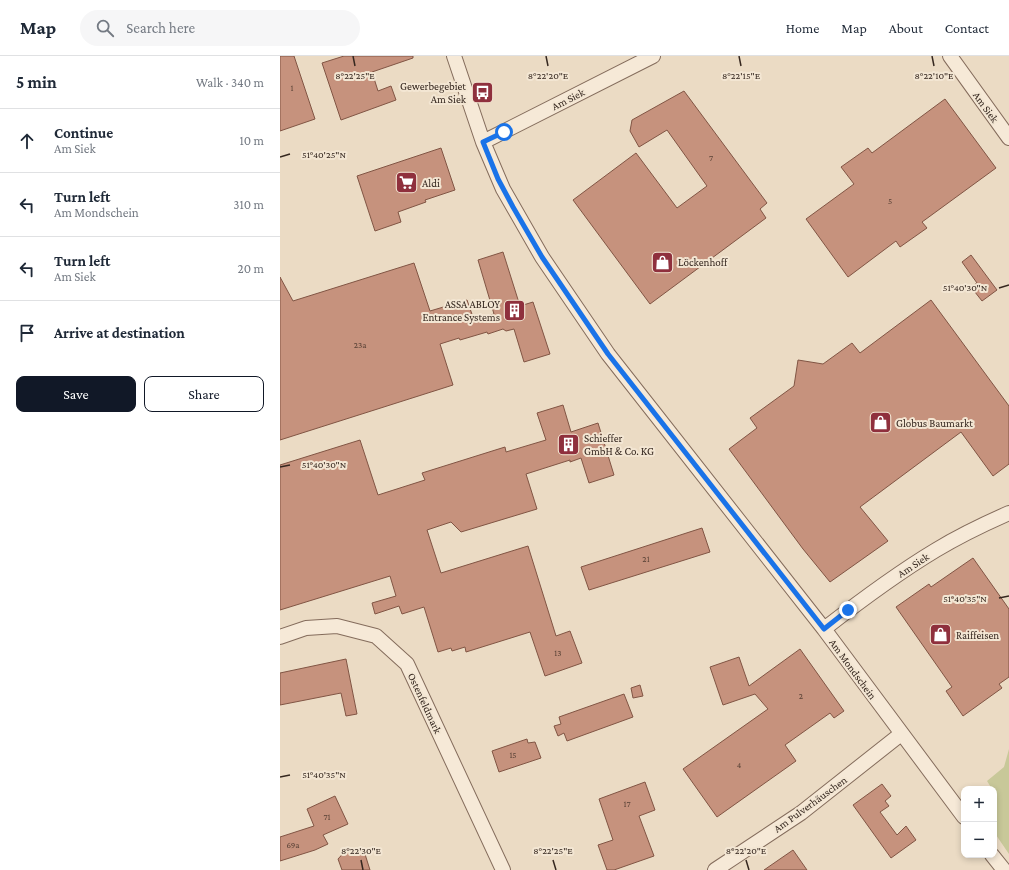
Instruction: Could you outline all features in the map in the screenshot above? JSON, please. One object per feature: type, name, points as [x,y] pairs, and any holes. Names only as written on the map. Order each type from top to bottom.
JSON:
[{"type":"street","name":"Am Mondschein","points":[[454,56],[483,142],[498,179],[542,257],[608,354],[824,629],[961,813]]},
{"type":"street","name":"Am Siek","points":[[483,142],[653,56]]},
{"type":"street","name":"Am Siek","points":[[950,56],[1009,138]]},
{"type":"street","name":"Am Siek","points":[[824,629],[876,589],[936,550],[976,528],[1009,513]]},
{"type":"street","name":"Ostenfeldmark","points":[[280,637],[306,628],[337,626],[376,636],[407,664],[503,870]]},
{"type":"street","name":"Am Pulverhäuschen","points":[[715,870],[801,813],[901,734]]},
{"type":"street","points":[[994,858],[1004,870]]},
{"type":"green space","points":[[1009,749],[1009,854],[997,836],[997,786],[990,786],[987,781],[1004,767]]},
{"type":"building","points":[[280,56],[294,56],[315,119],[280,131]]},
{"type":"building","points":[[344,56],[413,56],[413,58],[372,72],[378,91],[391,86],[396,100],[341,120],[322,63]]},
{"type":"building","name":"Löckenhoff","points":[[684,91],[767,203],[760,209],[766,218],[650,304],[573,200],[636,153],[677,208],[707,186],[667,130],[639,147],[630,131],[632,120]]},
{"type":"building","points":[[945,99],[996,168],[922,222],[927,228],[900,247],[896,241],[848,277],[806,219],[854,184],[841,167],[868,148],[872,153]]},
{"type":"building","name":"Aldi","points":[[441,148],[455,190],[425,200],[426,202],[398,212],[401,222],[375,231],[357,176]]},
{"type":"building","points":[[503,252],[520,306],[533,302],[550,354],[524,362],[514,329],[506,331],[503,329],[488,334],[487,332],[440,344],[453,385],[280,440],[280,277],[293,301],[414,263],[430,311],[467,300],[474,320],[494,314],[478,260]]},
{"type":"building","points":[[971,255],[997,290],[982,301],[971,287],[977,283],[962,262]]},
{"type":"building","name":"Globus Baumarkt","points":[[931,300],[1009,406],[1009,464],[993,476],[961,432],[860,507],[888,541],[830,582],[803,549],[729,449],[757,428],[750,418],[794,386],[798,360],[823,364],[852,343],[860,353]]},
{"type":"building","points":[[563,405],[571,432],[598,423],[614,475],[589,483],[581,458],[570,462],[570,460],[526,474],[537,509],[461,532],[451,522],[427,530],[441,573],[528,546],[556,636],[570,631],[582,663],[545,676],[530,632],[466,652],[465,647],[452,651],[451,648],[438,652],[424,607],[402,614],[399,606],[375,614],[372,603],[396,596],[390,576],[280,610],[280,465],[360,440],[378,495],[425,480],[422,473],[505,447],[506,452],[546,440],[537,413]]},
{"type":"building","points":[[702,528],[710,552],[589,590],[581,567]]},
{"type":"building","points":[[973,558],[1009,609],[1009,677],[999,684],[1002,688],[963,716],[946,691],[952,687],[896,607],[929,584],[931,587]]},
{"type":"building","points":[[800,649],[844,711],[834,718],[830,713],[785,745],[796,761],[717,817],[683,769],[768,709],[755,694],[723,705],[710,667],[739,657],[749,686]]},
{"type":"building","points":[[346,659],[357,714],[346,716],[341,693],[280,705],[280,673]]},
{"type":"building","points":[[640,685],[643,696],[633,698],[631,688]]},
{"type":"building","points":[[624,694],[633,717],[567,741],[564,733],[558,736],[554,726],[561,724],[559,717]]},
{"type":"building","points":[[527,739],[528,743],[535,742],[541,758],[499,772],[492,751]]},
{"type":"building","points":[[645,782],[655,810],[639,816],[654,856],[614,870],[607,870],[598,845],[613,840],[599,799]]},
{"type":"building","points":[[882,784],[891,796],[885,801],[889,806],[880,812],[897,835],[906,826],[916,840],[891,858],[853,805]]},
{"type":"building","points":[[335,796],[348,824],[323,835],[328,844],[315,850],[280,861],[280,837],[314,826],[307,809]]},
{"type":"building","points":[[349,847],[356,854],[364,851],[370,870],[342,870],[338,859]]},
{"type":"building","points":[[793,850],[807,870],[764,870]]},
{"type":"place","name":"Gewerbegebiet Am Siek","points":[[482,92]]},
{"type":"place","name":"Aldi","points":[[406,183]]},
{"type":"place","name":"Löckenhoff","points":[[663,262]]},
{"type":"place","name":"ASSA ABLOY Entrance Systems","points":[[515,310]]},
{"type":"place","name":"Globus Baumarkt","points":[[881,423]]},
{"type":"place","name":"Schieffer GmbH & Co. KG","points":[[568,444]]},
{"type":"place","name":"Raiffeisen","points":[[940,635]]},
{"type":"route","points":[[504,132],[483,142],[498,179],[542,257],[608,354],[824,629],[848,610]]}]
